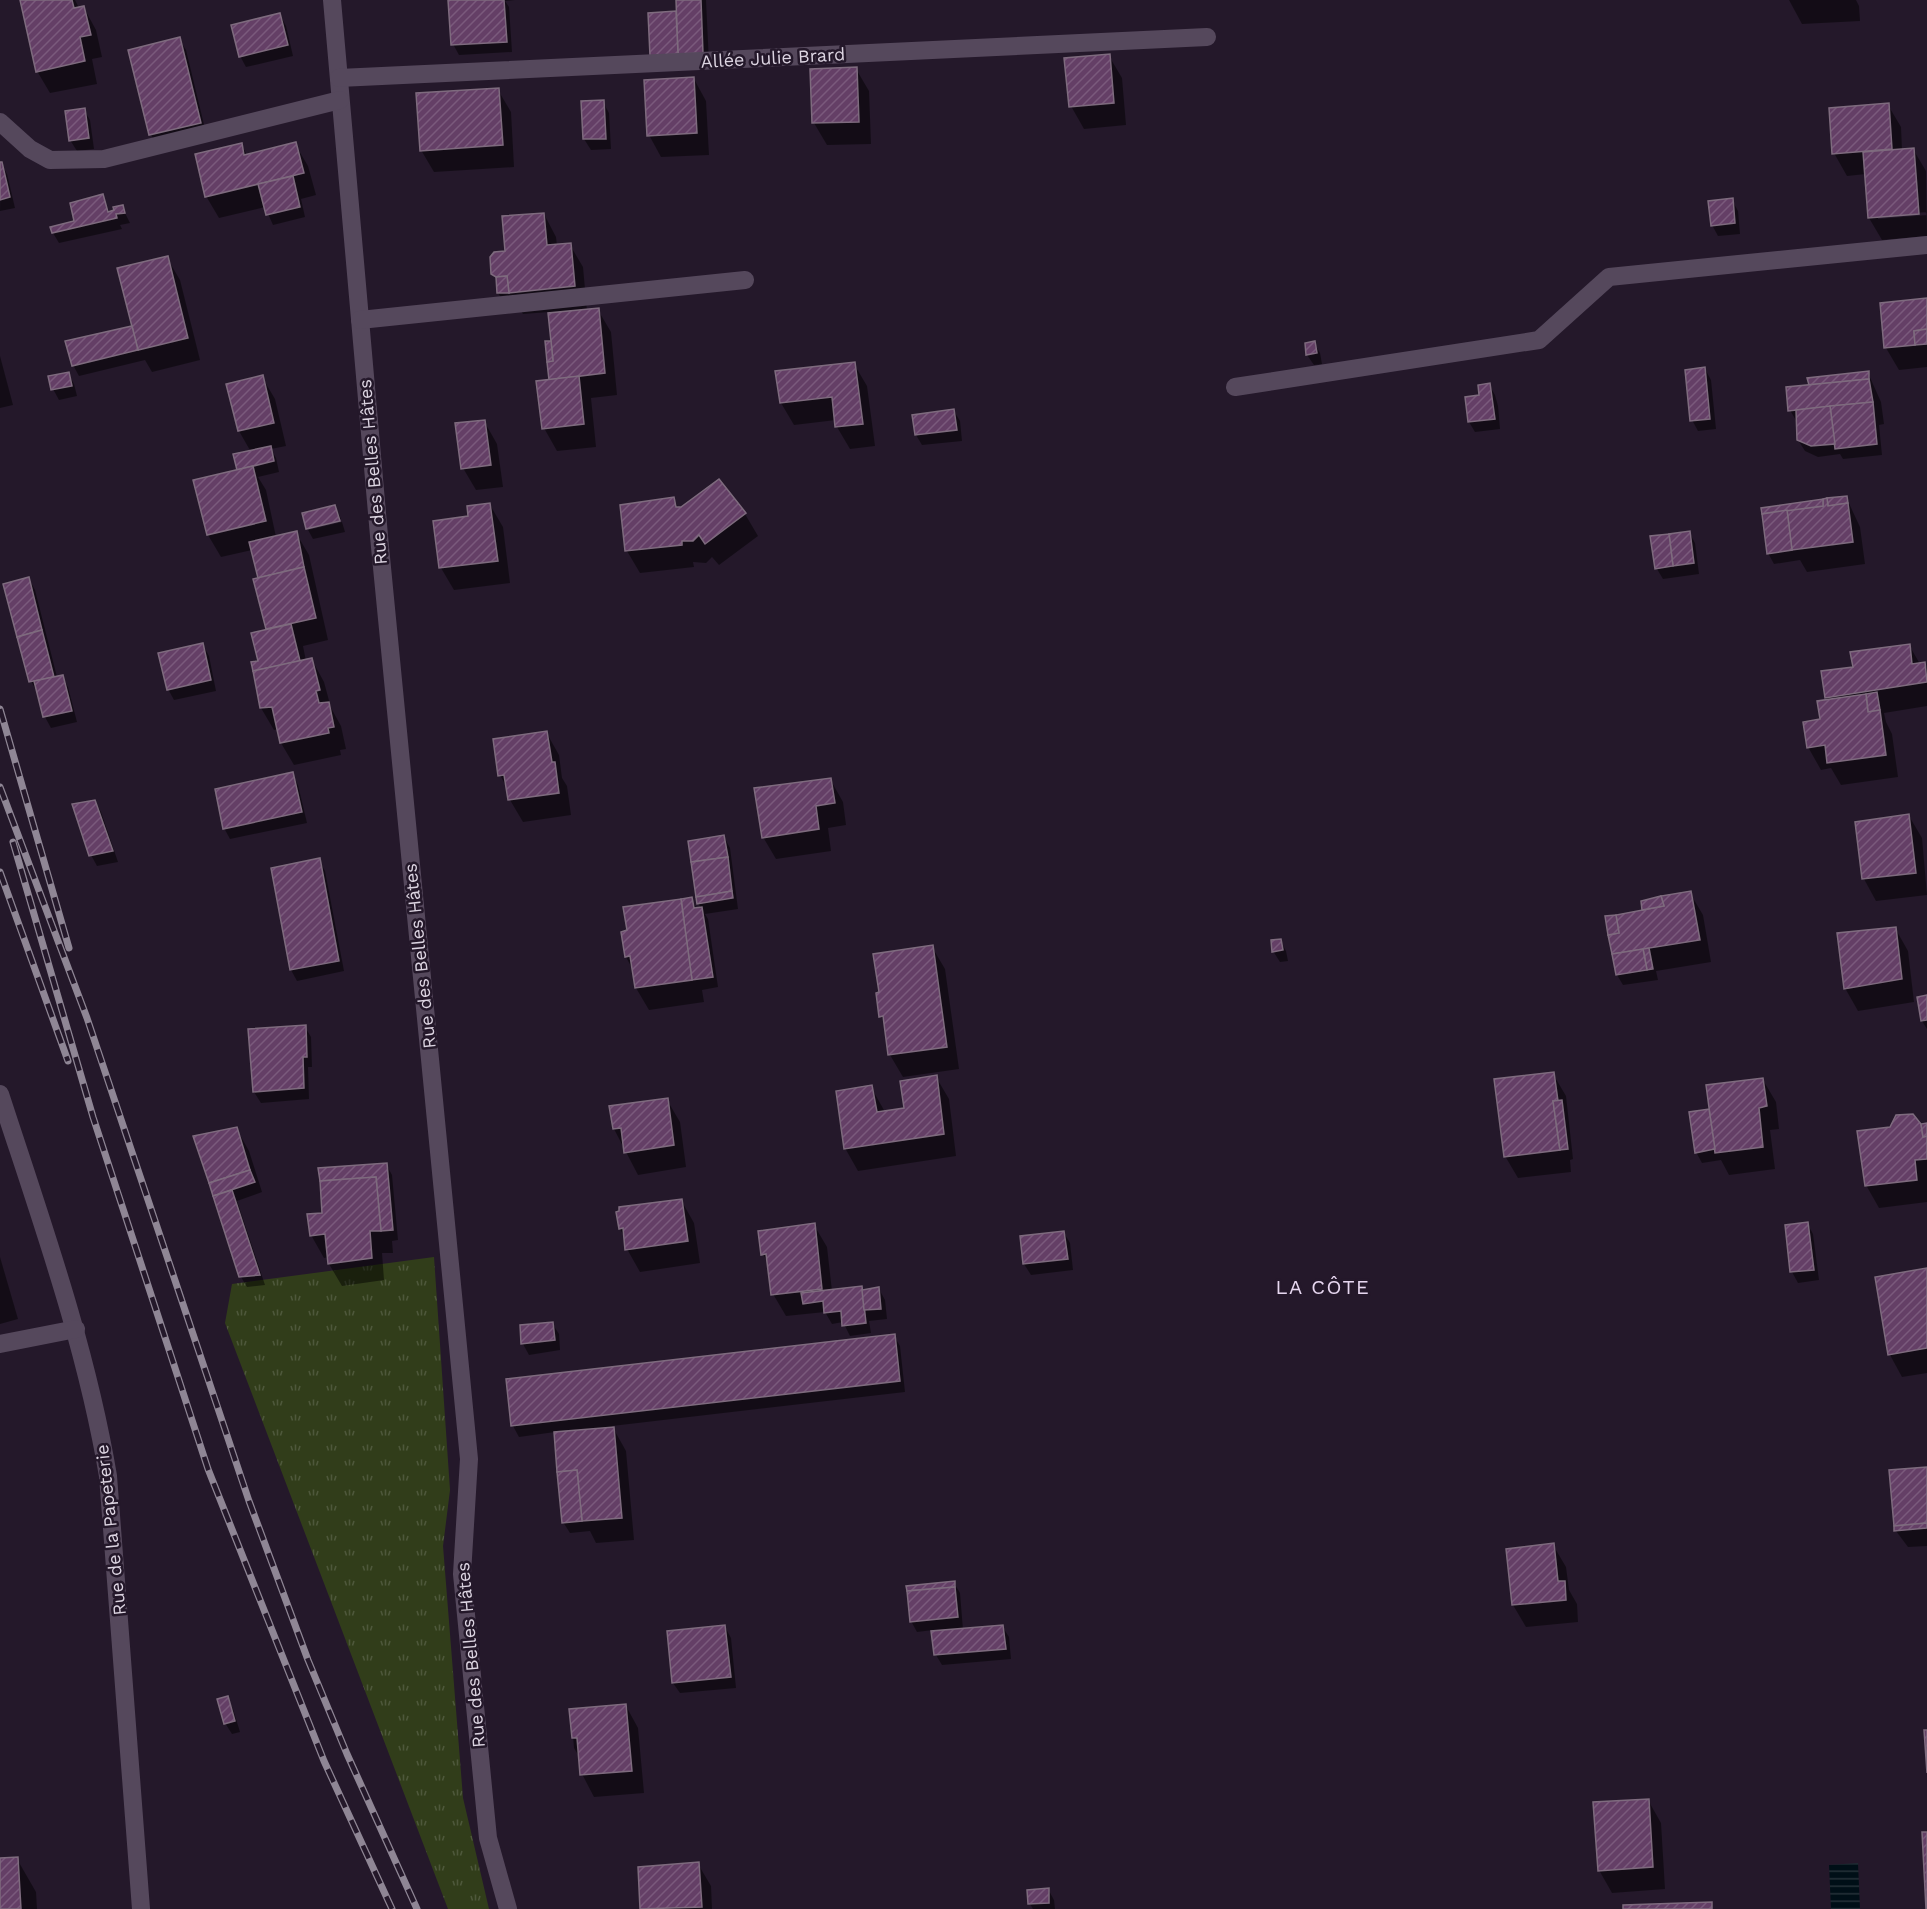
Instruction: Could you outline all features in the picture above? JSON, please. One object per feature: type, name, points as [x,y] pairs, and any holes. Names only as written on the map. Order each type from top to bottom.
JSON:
[{"type":"street","name":"Rue des Belles Hâtes","points":[[332,0],[380,547],[469,1459],[463,1585],[488,1838],[508,1909]]},
{"type":"street","name":"Allée Julie Brard","points":[[339,78],[1207,38]]},
{"type":"street","points":[[0,122],[30,149],[50,160],[104,159],[340,100]]},
{"type":"street","points":[[1235,387],[1539,340],[1609,277],[1927,245]]},
{"type":"street","points":[[360,320],[745,280]]},
{"type":"street","name":"Rue de la Papeterie","points":[[0,1094],[76,1329],[99,1423],[108,1476],[141,1909]]},
{"type":"street","points":[[0,1344],[76,1329]]},
{"type":"green space","points":[[434,1257],[450,1490],[443,1546],[463,1798],[489,1909],[448,1909],[225,1323],[232,1284]]},
{"type":"shaded area","points":[[1858,1863],[1860,1909],[1831,1909],[1829,1865]]},
{"type":"building","points":[[20,0],[72,0],[74,8],[84,6],[91,35],[80,37],[85,61],[36,72]]},
{"type":"building","points":[[448,0],[504,0],[507,42],[451,45]]},
{"type":"building","points":[[676,0],[701,0],[703,53],[678,54]]},
{"type":"building","points":[[676,11],[678,54],[650,56],[648,13]]},
{"type":"building","points":[[280,13],[288,45],[239,57],[231,25]]},
{"type":"building","points":[[180,37],[201,123],[149,135],[128,50]]},
{"type":"building","points":[[1110,54],[1114,103],[1069,107],[1064,58]]},
{"type":"building","points":[[857,67],[859,122],[812,123],[810,69]]},
{"type":"building","points":[[694,77],[697,133],[647,136],[644,80]]},
{"type":"building","points":[[499,88],[503,145],[420,151],[416,93]]},
{"type":"building","points":[[604,100],[606,139],[583,139],[581,101]]},
{"type":"building","points":[[1889,103],[1892,149],[1832,154],[1829,108]]},
{"type":"building","points":[[85,108],[89,138],[69,141],[65,111]]},
{"type":"building","points":[[296,142],[304,173],[205,197],[195,154],[242,143],[244,155]]},
{"type":"building","points":[[1914,148],[1919,214],[1868,218],[1863,152]]},
{"type":"building","points":[[0,162],[2,162],[10,197],[0,200]]},
{"type":"building","points":[[293,176],[300,207],[266,215],[258,184]]},
{"type":"building","points":[[103,194],[108,212],[114,210],[113,207],[123,205],[125,213],[116,214],[117,218],[52,233],[50,227],[74,221],[70,203]]},
{"type":"building","points":[[1733,198],[1735,223],[1711,226],[1708,201]]},
{"type":"building","points":[[544,213],[547,245],[571,243],[575,286],[509,293],[507,276],[496,277],[491,274],[490,257],[494,252],[505,251],[502,216]]},
{"type":"building","points":[[168,256],[188,338],[138,350],[117,268]]},
{"type":"building","points":[[507,276],[509,293],[497,293],[496,277]]},
{"type":"building","points":[[1927,298],[1927,329],[1914,331],[1915,345],[1884,348],[1880,303]]},
{"type":"building","points":[[599,308],[605,373],[549,380],[547,362],[553,361],[548,313]]},
{"type":"building","points":[[132,326],[138,350],[72,366],[65,341]]},
{"type":"building","points":[[1927,329],[1927,344],[1915,345],[1914,331]]},
{"type":"building","points":[[545,341],[551,341],[553,361],[547,362]]},
{"type":"building","points":[[1315,341],[1317,353],[1306,355],[1305,343]]},
{"type":"building","points":[[855,362],[863,424],[835,427],[832,397],[780,403],[775,371]]},
{"type":"building","points":[[1705,367],[1710,419],[1690,421],[1685,370]]},
{"type":"building","points":[[1869,371],[1869,379],[1809,385],[1807,378]]},
{"type":"building","points":[[69,372],[72,386],[51,390],[48,376]]},
{"type":"building","points":[[263,375],[274,423],[238,431],[226,384]]},
{"type":"building","points":[[579,376],[584,424],[542,429],[536,381]]},
{"type":"building","points":[[1869,379],[1873,402],[1788,411],[1786,387]]},
{"type":"building","points":[[1490,383],[1495,419],[1468,422],[1465,397],[1479,395],[1478,385]]},
{"type":"building","points":[[1873,402],[1877,444],[1835,449],[1830,406]]},
{"type":"building","points":[[1830,406],[1835,444],[1811,446],[1797,440],[1796,410]]},
{"type":"building","points":[[954,409],[957,430],[915,435],[912,415]]},
{"type":"building","points":[[485,420],[491,465],[461,469],[455,423]]},
{"type":"building","points":[[271,446],[274,461],[237,470],[233,454]]},
{"type":"building","points":[[253,466],[266,521],[207,535],[193,480]]},
{"type":"building","points":[[719,479],[746,513],[705,544],[699,535],[693,541],[682,541],[682,545],[625,551],[620,505],[674,497],[676,507],[681,507]]},
{"type":"building","points":[[1847,496],[1848,503],[1828,506],[1827,498]]},
{"type":"building","points":[[1827,498],[1828,506],[1848,503],[1853,542],[1792,550],[1787,510],[1823,506],[1823,499]]},
{"type":"building","points":[[1823,499],[1823,506],[1762,514],[1761,508]]},
{"type":"building","points":[[490,503],[498,561],[439,568],[433,521],[468,516],[467,506]]},
{"type":"building","points":[[335,505],[340,521],[306,529],[302,513]]},
{"type":"building","points":[[1787,510],[1792,550],[1767,554],[1762,514]]},
{"type":"building","points":[[297,531],[304,567],[258,578],[249,542]]},
{"type":"building","points":[[1690,531],[1694,563],[1673,566],[1669,534]]},
{"type":"building","points":[[1669,534],[1673,566],[1655,569],[1650,536]]},
{"type":"building","points":[[304,567],[316,618],[266,629],[253,579]]},
{"type":"building","points":[[29,577],[42,630],[17,637],[3,584]]},
{"type":"building","points":[[291,624],[300,661],[253,671],[251,662],[258,661],[251,633]]},
{"type":"building","points":[[42,630],[54,677],[29,682],[17,637]]},
{"type":"building","points":[[203,643],[211,680],[167,690],[158,653]]},
{"type":"building","points":[[1910,644],[1912,664],[1925,662],[1927,682],[1825,698],[1821,671],[1853,667],[1850,652]]},
{"type":"building","points":[[312,658],[320,690],[316,691],[319,703],[329,702],[334,727],[328,728],[329,733],[280,743],[272,707],[260,708],[253,671]]},
{"type":"building","points":[[63,675],[72,711],[43,717],[34,681]]},
{"type":"building","points":[[1877,692],[1880,710],[1868,712],[1866,694]]},
{"type":"building","points":[[1866,694],[1868,712],[1880,710],[1886,755],[1827,763],[1825,745],[1807,748],[1803,722],[1820,719],[1817,701]]},
{"type":"building","points":[[547,731],[552,762],[555,762],[559,793],[508,800],[504,775],[498,776],[493,739]]},
{"type":"building","points":[[293,772],[302,812],[223,829],[215,789]]},
{"type":"building","points":[[831,778],[835,803],[816,806],[819,829],[762,838],[754,788]]},
{"type":"building","points":[[95,800],[113,851],[89,856],[72,804]]},
{"type":"building","points":[[1909,814],[1916,873],[1862,879],[1855,822]]},
{"type":"building","points":[[724,835],[728,857],[691,862],[688,841]]},
{"type":"building","points":[[728,857],[732,891],[696,897],[691,862]]},
{"type":"building","points":[[320,858],[339,961],[290,970],[271,868]]},
{"type":"building","points":[[732,891],[733,898],[697,904],[696,897]]},
{"type":"building","points":[[1691,891],[1700,940],[1612,954],[1608,935],[1619,933],[1616,915],[1664,906],[1661,896]]},
{"type":"building","points":[[1661,896],[1664,906],[1642,910],[1641,901]]},
{"type":"building","points":[[692,897],[694,908],[702,907],[713,977],[692,980],[681,899]]},
{"type":"building","points":[[681,899],[692,980],[635,988],[630,956],[625,957],[621,932],[627,930],[623,907]]},
{"type":"building","points":[[1616,915],[1619,933],[1608,935],[1605,916]]},
{"type":"building","points":[[1896,927],[1902,979],[1844,989],[1837,933]]},
{"type":"building","points":[[1281,939],[1283,950],[1272,952],[1271,940]]},
{"type":"building","points":[[933,945],[947,1047],[888,1055],[883,1016],[879,1017],[876,993],[879,992],[873,954]]},
{"type":"building","points":[[1649,948],[1653,969],[1647,970],[1643,949]]},
{"type":"building","points":[[1643,949],[1647,970],[1616,975],[1612,954]]},
{"type":"building","points":[[1927,995],[1927,1020],[1921,1021],[1917,997]]},
{"type":"building","points":[[306,1025],[307,1057],[303,1057],[304,1088],[253,1092],[248,1029]]},
{"type":"building","points":[[1554,1072],[1558,1101],[1553,1101],[1560,1150],[1504,1157],[1494,1079]]},
{"type":"building","points":[[937,1075],[944,1134],[844,1149],[836,1091],[872,1085],[877,1112],[904,1108],[900,1081]]},
{"type":"building","points":[[1763,1078],[1767,1106],[1759,1108],[1763,1147],[1715,1153],[1706,1085]]},
{"type":"building","points":[[668,1098],[674,1145],[624,1153],[621,1128],[613,1129],[609,1106]]},
{"type":"building","points":[[1562,1100],[1568,1149],[1560,1150],[1553,1101]]},
{"type":"building","points":[[1709,1109],[1715,1149],[1695,1153],[1689,1112]]},
{"type":"building","points":[[1913,1114],[1921,1124],[1923,1137],[1927,1136],[1927,1159],[1915,1160],[1917,1180],[1865,1186],[1857,1131],[1890,1127],[1896,1115]]},
{"type":"building","points":[[1927,1123],[1927,1136],[1923,1137],[1921,1124]]},
{"type":"building","points":[[237,1127],[250,1170],[209,1183],[193,1136]]},
{"type":"building","points":[[387,1163],[393,1230],[381,1231],[376,1177],[320,1181],[318,1168]]},
{"type":"building","points":[[250,1170],[255,1182],[213,1196],[209,1183]]},
{"type":"building","points":[[376,1177],[381,1231],[370,1231],[372,1258],[328,1264],[325,1234],[310,1236],[307,1214],[322,1213],[320,1181]]},
{"type":"building","points":[[232,1190],[260,1275],[239,1277],[213,1196]]},
{"type":"building","points":[[682,1199],[688,1241],[625,1250],[623,1228],[619,1229],[616,1212],[619,1211],[619,1207]]},
{"type":"building","points":[[1808,1222],[1814,1270],[1790,1272],[1785,1225]]},
{"type":"building","points":[[815,1223],[822,1289],[771,1295],[766,1254],[761,1255],[758,1231]]},
{"type":"building","points":[[1064,1231],[1068,1259],[1023,1264],[1020,1236]]},
{"type":"building","points":[[1927,1268],[1927,1348],[1888,1355],[1875,1277]]},
{"type":"building","points":[[862,1286],[866,1323],[842,1326],[841,1311],[824,1313],[823,1301],[803,1304],[801,1293]]},
{"type":"building","points":[[879,1287],[881,1309],[864,1310],[862,1290]]},
{"type":"building","points":[[553,1322],[555,1340],[521,1344],[520,1325]]},
{"type":"building","points":[[895,1334],[900,1381],[511,1426],[506,1379]]},
{"type":"building","points":[[614,1427],[622,1518],[582,1521],[577,1470],[557,1472],[554,1432]]},
{"type":"building","points":[[1927,1467],[1927,1523],[1894,1526],[1889,1470]]},
{"type":"building","points":[[577,1470],[582,1521],[562,1523],[557,1472]]},
{"type":"building","points":[[1927,1523],[1927,1528],[1894,1531],[1894,1526]]},
{"type":"building","points":[[1554,1543],[1558,1581],[1565,1581],[1566,1600],[1512,1605],[1506,1549]]},
{"type":"building","points":[[955,1581],[955,1587],[907,1591],[906,1586]]},
{"type":"building","points":[[955,1587],[958,1617],[910,1622],[907,1591]]},
{"type":"building","points":[[725,1625],[731,1677],[672,1683],[667,1631]]},
{"type":"building","points":[[1003,1625],[1006,1649],[934,1655],[931,1631]]},
{"type":"building","points":[[228,1696],[235,1721],[224,1724],[217,1699]]},
{"type":"building","points":[[626,1704],[632,1771],[580,1775],[577,1738],[572,1738],[569,1709]]},
{"type":"building","points":[[1924,1730],[1927,1730],[1927,1773]]},
{"type":"building","points":[[1649,1799],[1653,1867],[1598,1871],[1593,1802]]},
{"type":"building","points":[[1922,1832],[1927,1832],[1927,1909],[1926,1909]]},
{"type":"building","points":[[18,1857],[21,1909],[0,1909],[0,1858]]},
{"type":"building","points":[[699,1862],[702,1907],[640,1909],[638,1867]]},
{"type":"building","points":[[1049,1888],[1049,1903],[1028,1904],[1027,1890]]},
{"type":"building","points":[[1712,1902],[1712,1909],[1623,1909],[1623,1905]]},
{"type":"railway","points":[[0,709],[69,948]]},
{"type":"railway","points":[[0,787],[87,1018],[249,1501],[308,1660],[347,1754],[417,1909]]},
{"type":"railway","points":[[13,842],[93,1117],[208,1469],[324,1761],[392,1909]]},
{"type":"railway","points":[[0,872],[68,1061]]},
{"type":"district","name":"LA CÔTE","points":[[1323,1287]]}]
